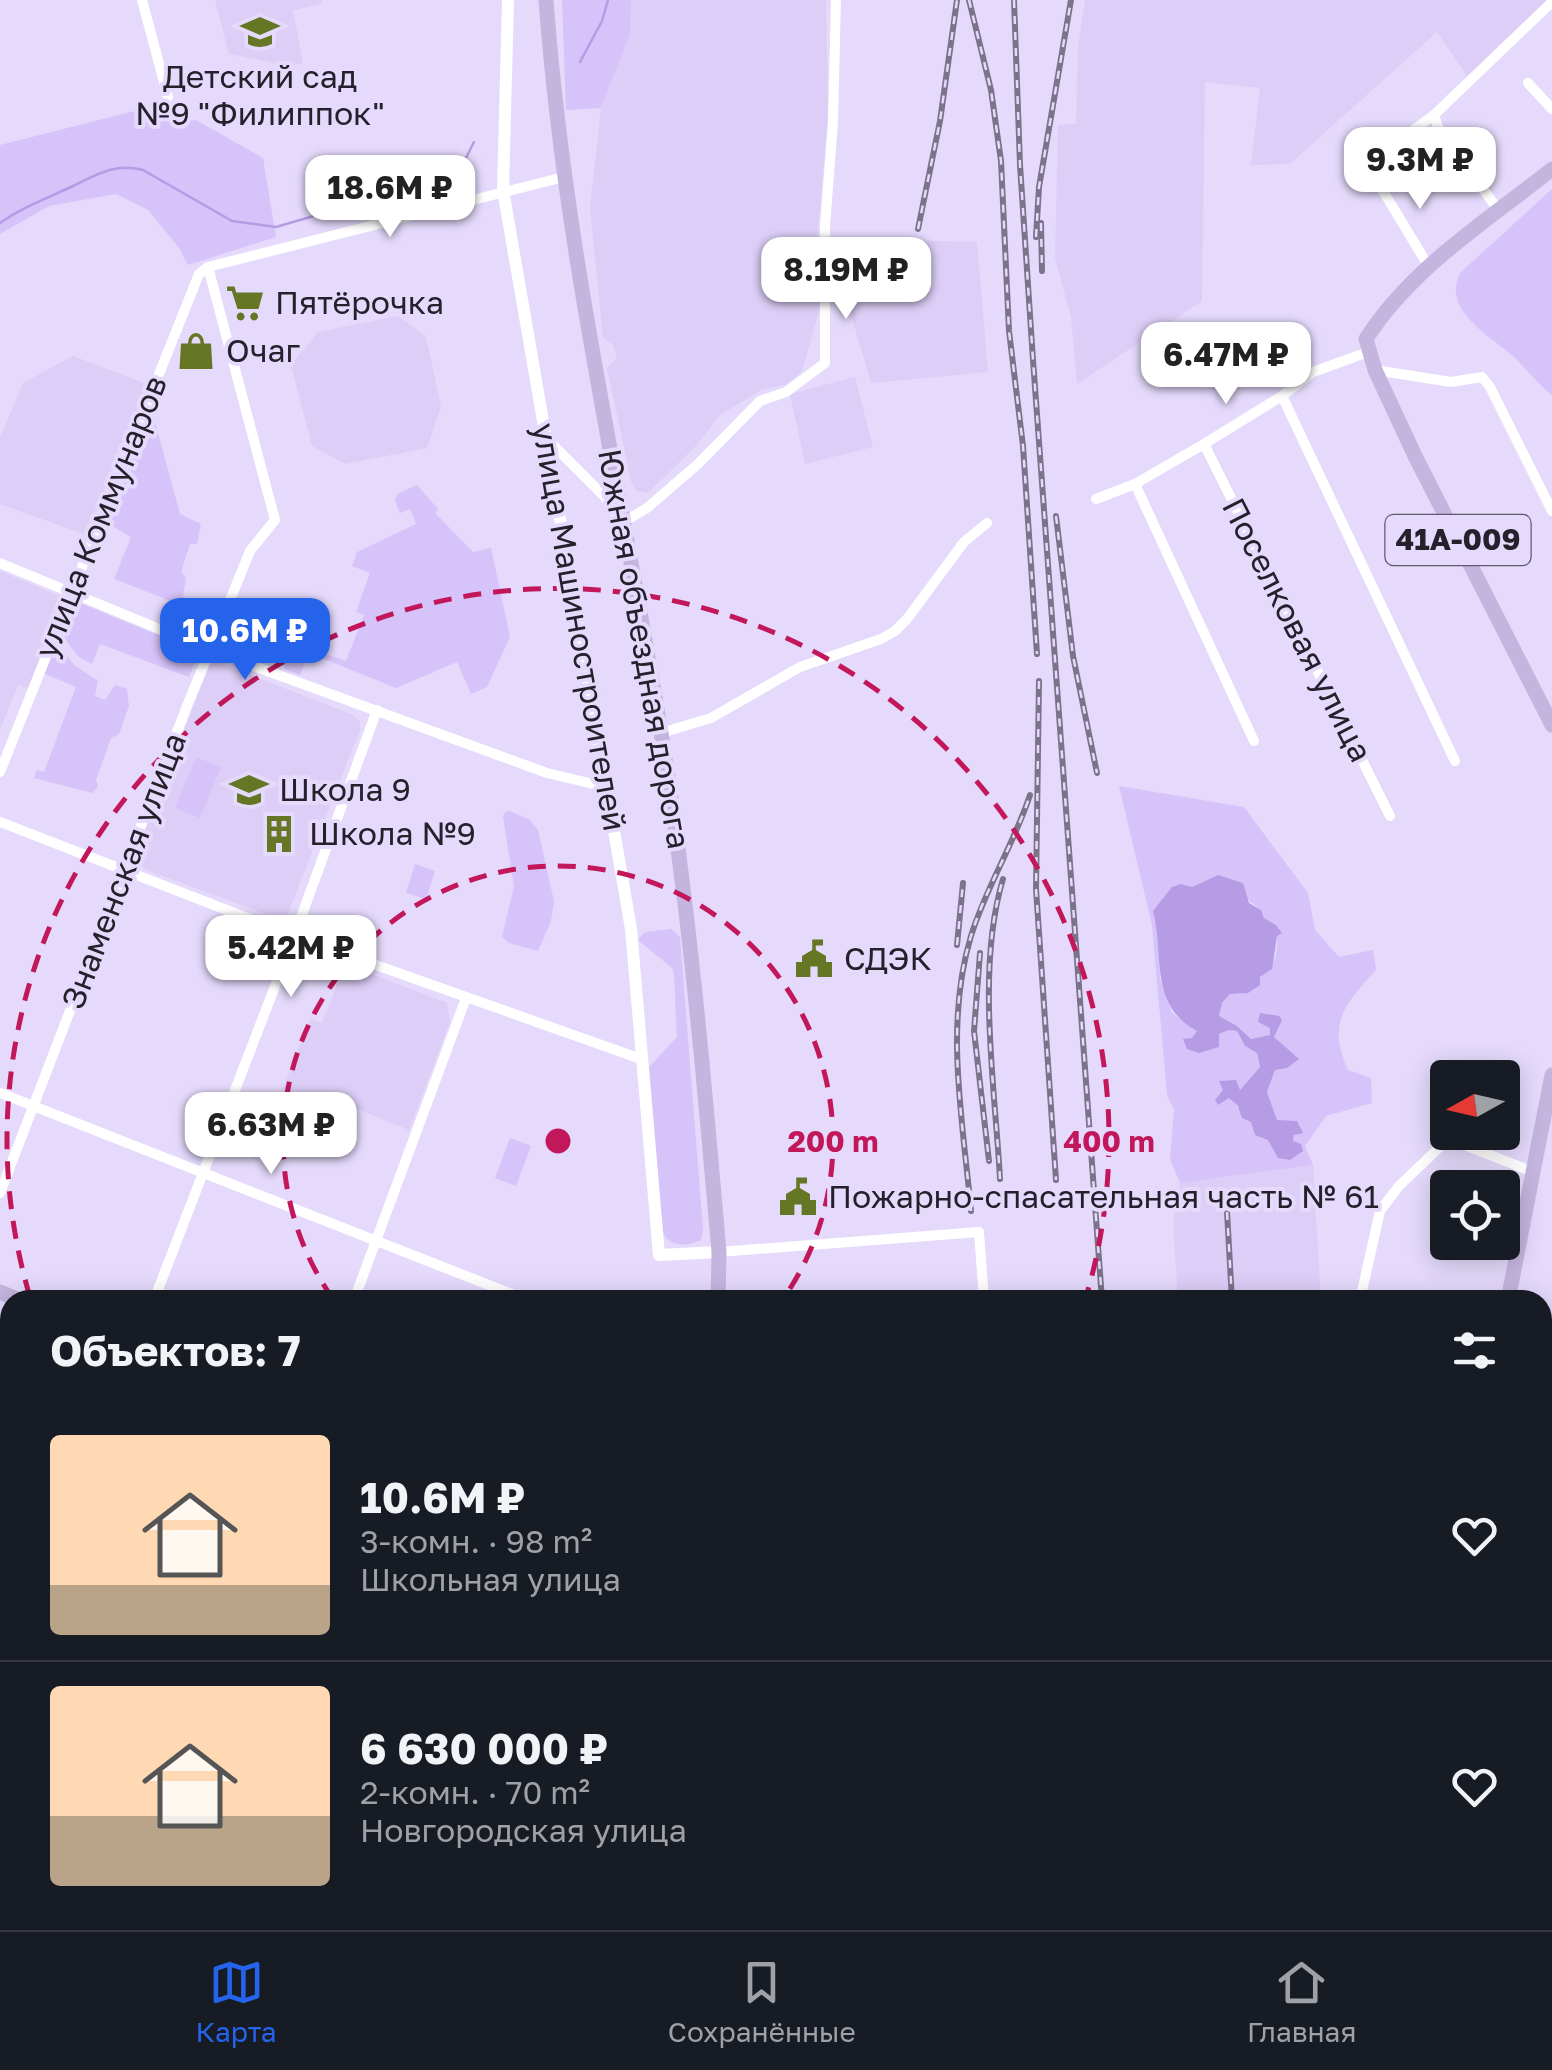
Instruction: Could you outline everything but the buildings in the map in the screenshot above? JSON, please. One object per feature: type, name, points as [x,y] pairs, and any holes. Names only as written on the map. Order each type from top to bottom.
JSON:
[{"type":"main road","name":"Южная объездная дорога","points":[[546,0],[564,176],[661,732],[693,953],[718,1290]]},
{"type":"main road","points":[[1368,352],[1366,339],[1387,306],[1552,168]]},
{"type":"main road","name":"41А-009","points":[[1368,352],[1552,726]]},
{"type":"main road","points":[[1510,1290],[1548,1121],[1552,1076]]},
{"type":"street","points":[[142,0],[168,97]]},
{"type":"street","name":"улица Машиностроителей","points":[[508,0],[503,190],[631,929],[659,1256],[718,1252]]},
{"type":"street","points":[[549,441],[604,496],[622,523],[647,508],[685,475],[760,402],[786,392],[824,364],[825,226],[836,0]]},
{"type":"street","points":[[1429,267],[1374,176],[1373,165],[1434,115],[1552,2]]},
{"type":"street","points":[[1528,83],[1552,108]]},
{"type":"street","points":[[1434,115],[1438,127],[1499,211]]},
{"type":"street","points":[[208,267],[564,176]]},
{"type":"street","name":"улица Коммунаров","points":[[0,772],[192,282],[208,267]]},
{"type":"street","name":"Знаменская улица","points":[[0,1193],[250,551],[275,520],[208,267]]},
{"type":"street","points":[[1096,499],[1135,484],[1204,444],[1313,372],[1368,352]]},
{"type":"street","points":[[1375,370],[1451,382],[1482,376],[1552,511]]},
{"type":"street","points":[[1282,396],[1455,761]]},
{"type":"street","name":"Поселковая улица","points":[[1204,444],[1390,816]]},
{"type":"street","points":[[1135,484],[1254,740]]},
{"type":"street","points":[[661,732],[711,718],[800,666],[894,631],[907,620],[964,542],[987,523]]},
{"type":"street","points":[[0,564],[210,650],[547,772],[606,787]]},
{"type":"street","points":[[158,1290],[376,710]]},
{"type":"street","points":[[0,822],[294,936],[641,1058]]},
{"type":"street","points":[[358,1290],[466,998]]},
{"type":"street","points":[[0,1093],[502,1290]]},
{"type":"street","points":[[1362,1290],[1380,1211],[1399,1186],[1444,1143],[1457,1142],[1534,1172]]},
{"type":"street","points":[[718,1252],[979,1232],[983,1290]]},
{"type":"shaded area","name":"Детский сад №9 \"Филиппок\"","points":[[215,0],[321,0],[322,4],[293,10],[303,63],[288,66],[229,54]]},
{"type":"shaded area","points":[[562,0],[631,0],[630,34],[601,108],[566,110]]},
{"type":"shaded area","points":[[631,0],[826,0],[828,115],[815,264],[820,308],[802,371],[785,385],[763,389],[720,415],[694,448],[648,493],[637,491],[631,481],[607,368],[617,357],[613,345],[603,338],[590,208],[601,108],[630,34]]},
{"type":"shaded area","points":[[1085,0],[1552,0],[1469,79],[1437,32],[1290,164],[1251,165],[1260,88],[1205,82],[1202,301],[1077,384],[1071,317],[1055,258],[1058,125],[1076,124],[1078,46]]},
{"type":"shaded area","points":[[162,104],[171,122],[196,120],[263,158],[276,237],[188,265],[148,210],[116,194],[49,206],[0,234],[0,145]]},
{"type":"shaded area","points":[[1552,189],[1552,395],[1470,320],[1457,298],[1456,285],[1461,272]]},
{"type":"shaded area","points":[[863,239],[977,242],[988,372],[871,383],[834,257]]},
{"type":"shaded area","points":[[398,316],[426,337],[441,406],[427,448],[345,464],[312,446],[291,365],[318,332]]},
{"type":"shaded area","points":[[73,356],[147,384],[86,535],[0,504],[0,438],[23,383]]},
{"type":"shaded area","points":[[855,377],[873,447],[805,464],[790,394]]},
{"type":"shaded area","points":[[148,413],[154,418],[180,514],[201,524],[197,544],[190,544],[181,572],[186,577],[183,597],[216,614],[206,640],[196,637],[205,614],[114,579],[131,537],[105,522]]},
{"type":"shaded area","points":[[417,485],[438,509],[435,513],[473,552],[491,548],[510,637],[487,687],[471,694],[457,662],[396,688],[309,653],[300,675],[285,669],[283,663],[294,643],[346,661],[364,615],[356,612],[370,573],[352,566],[357,552],[416,524],[410,509],[400,513],[395,501],[397,494]]},
{"type":"shaded area","points":[[0,571],[64,598],[28,688],[18,685],[0,730]]},
{"type":"shaded area","points":[[75,601],[199,652],[189,677],[100,644],[92,664],[79,657],[59,632],[70,603]]},
{"type":"shaded area","points":[[58,644],[74,665],[98,681],[95,696],[105,700],[115,685],[127,689],[129,706],[119,734],[111,738],[96,780],[98,787],[92,793],[34,778],[37,770],[44,772],[76,687],[43,673],[54,645]]},
{"type":"shaded area","name":"Школа 9","points":[[215,661],[353,715],[360,722],[285,921],[146,870],[139,862],[137,849],[210,665]]},
{"type":"shaded area","points":[[196,757],[221,767],[200,818],[175,808]]},
{"type":"shaded area","points":[[1119,786],[1244,807],[1308,893],[1315,930],[1339,957],[1373,950],[1376,970],[1355,994],[1339,1027],[1348,1070],[1371,1078],[1372,1103],[1326,1116],[1305,1146],[1313,1165],[1180,1183],[1170,1159],[1174,1110],[1167,1095],[1152,925]],"holes":[[[1218,875],[1261,910],[1264,918],[1276,925],[1275,958],[1248,993],[1230,994],[1222,1003],[1219,1016],[1251,1039],[1270,1035],[1271,1028],[1287,1068],[1275,1070],[1267,1092],[1277,1121],[1297,1121],[1293,1141],[1251,1122],[1229,1097],[1218,1105],[1223,1090],[1220,1082],[1239,1091],[1260,1067],[1257,1053],[1245,1046],[1237,1031],[1229,1030],[1187,1049],[1197,1031],[1172,1013],[1160,979],[1159,932],[1181,884],[1192,887]]]},
{"type":"shaded area","points":[[510,811],[530,820],[538,830],[554,901],[551,921],[538,951],[509,943],[502,937],[514,886],[503,817]]},
{"type":"shaded area","points":[[415,864],[435,871],[426,899],[406,893]]},
{"type":"shaded area","points":[[1218,875],[1243,883],[1249,903],[1282,933],[1277,936],[1272,969],[1260,977],[1260,985],[1248,993],[1230,994],[1222,1003],[1219,1016],[1251,1039],[1270,1035],[1270,1028],[1258,1022],[1260,1013],[1282,1020],[1274,1037],[1299,1059],[1287,1068],[1275,1070],[1267,1092],[1277,1120],[1297,1121],[1303,1133],[1294,1135],[1293,1141],[1301,1144],[1303,1151],[1290,1160],[1278,1158],[1268,1140],[1255,1135],[1251,1122],[1242,1118],[1238,1106],[1229,1098],[1218,1105],[1215,1100],[1223,1090],[1219,1081],[1236,1080],[1240,1090],[1260,1067],[1257,1053],[1245,1046],[1237,1031],[1229,1030],[1219,1034],[1219,1047],[1199,1053],[1187,1049],[1183,1039],[1192,1038],[1197,1031],[1171,1007],[1161,978],[1153,911],[1172,887],[1192,887]]},
{"type":"shaded area","points":[[672,929],[680,937],[703,1229],[701,1240],[690,1244],[673,1243],[662,1231],[649,1067],[677,1037],[674,974],[638,940],[645,932]]},
{"type":"shaded area","points":[[345,964],[447,1003],[450,1022],[409,1130],[357,1109],[333,1119],[279,1099],[310,1019],[322,1023]]},
{"type":"shaded area","points":[[510,1138],[531,1146],[516,1186],[495,1178]]},
{"type":"shaded area","points":[[1313,1165],[1320,1290],[1177,1290],[1173,1223],[1180,1183]]},
{"type":"waterway","points":[[580,62],[602,21],[608,0]]},
{"type":"waterway","points":[[0,223],[98,174],[123,168],[143,170],[232,221],[276,227],[430,182],[462,166],[474,142]]},
{"type":"railway","points":[[918,229],[940,121],[957,0]]},
{"type":"railway","points":[[969,0],[991,90],[1001,161],[1009,331],[1023,446],[1037,654]]},
{"type":"railway","points":[[1014,0],[1033,360],[1101,1290]]},
{"type":"railway","points":[[1036,237],[1039,187],[1071,0]]},
{"type":"railway","points":[[1041,223],[1042,271]]},
{"type":"railway","points":[[1056,516],[1073,656],[1097,773]]},
{"type":"railway","points":[[1039,681],[1036,889],[1056,1180]]},
{"type":"railway","points":[[971,1211],[960,1108],[958,1004],[977,918],[1030,795]]},
{"type":"railway","points":[[1000,1179],[989,989],[990,951],[1003,879]]},
{"type":"railway","points":[[957,945],[963,883]]},
{"type":"railway","points":[[980,953],[974,1031],[989,1161]]},
{"type":"railway","points":[[1227,1212],[1231,1290]]},
{"type":"place","name":"Детский сад №9 \"Филиппок\"","points":[[260,32]]},
{"type":"place","name":"Пятёрочка","points":[[245,303]]},
{"type":"place","name":"Очаг","points":[[196,351]]},
{"type":"place","name":"Школа 9","points":[[249,790]]},
{"type":"place","name":"Школа №9","points":[[279,834]]},
{"type":"place","name":"СДЭК","points":[[814,959]]},
{"type":"place","name":"Пожарно-спасательная часть № 61","points":[[798,1197]]}]
